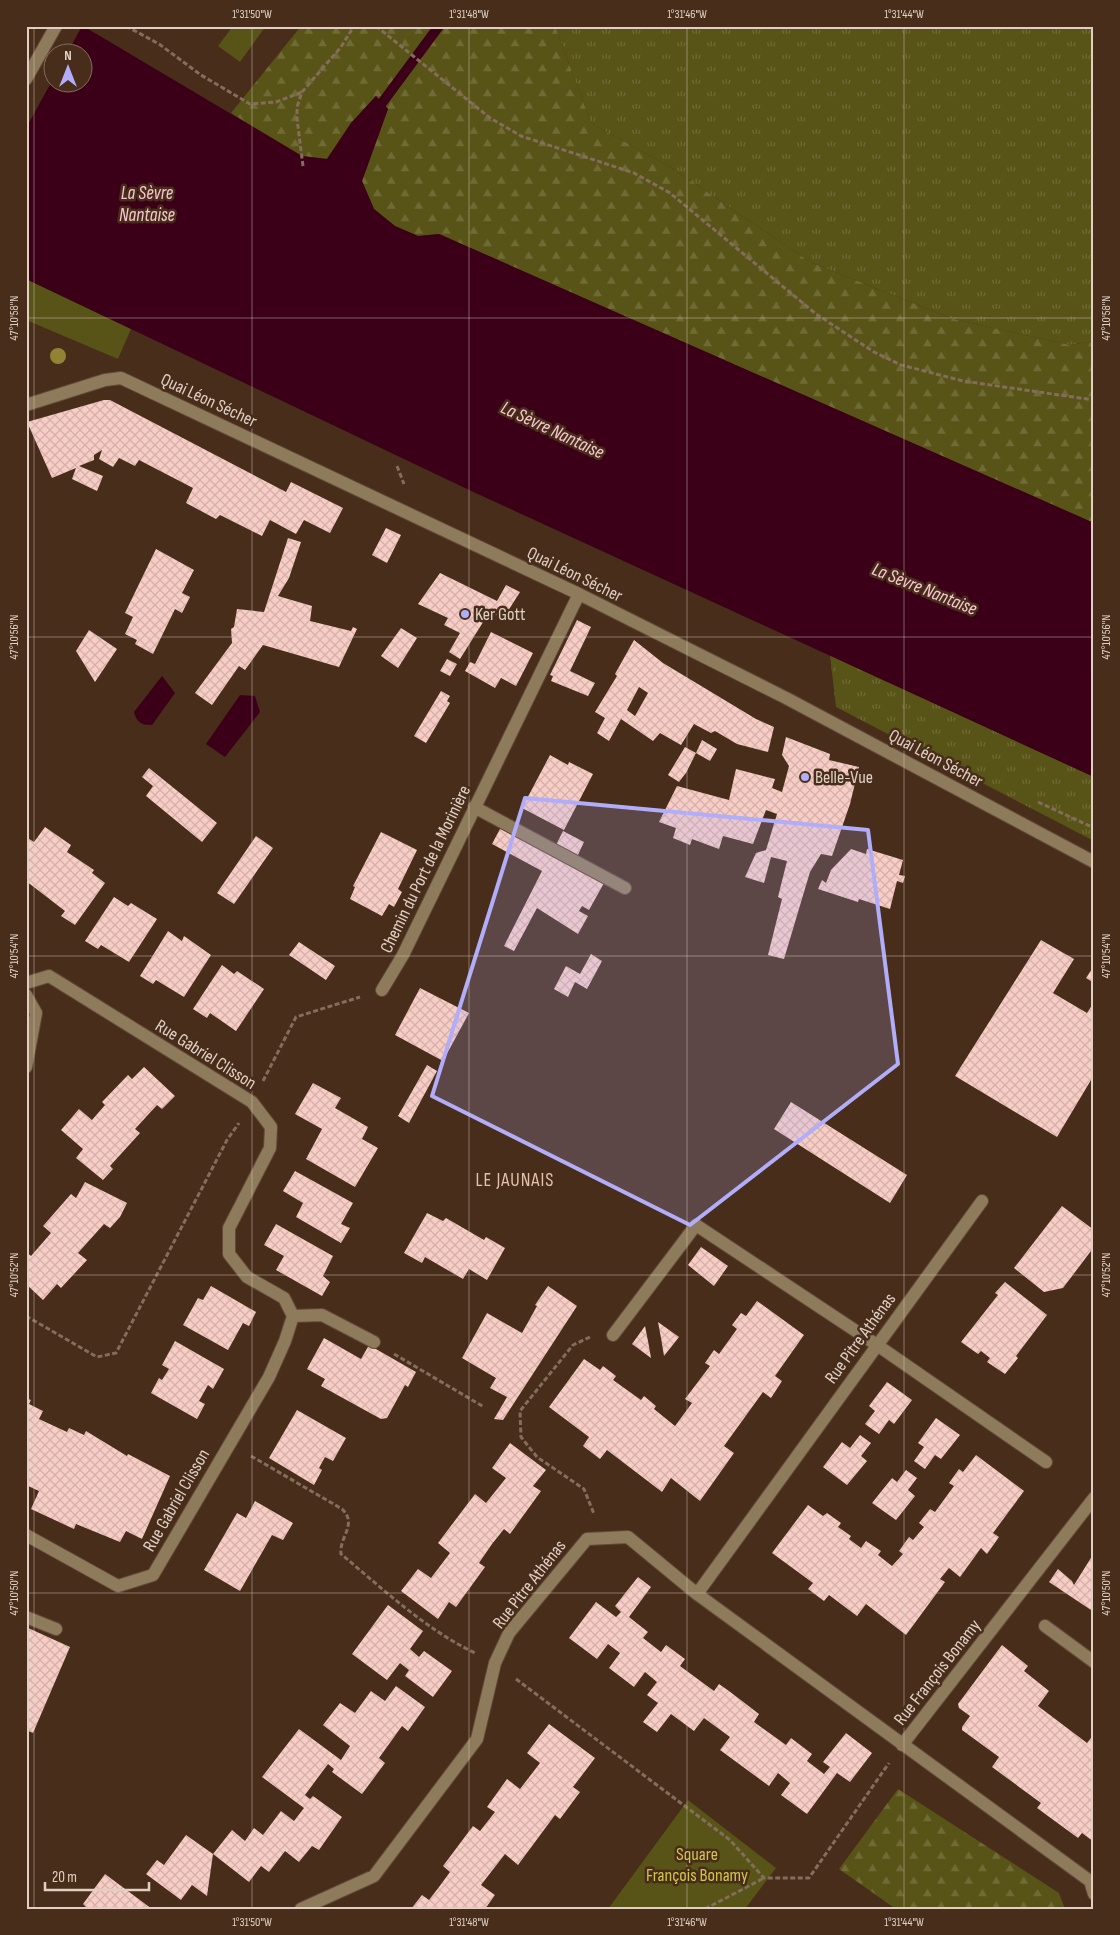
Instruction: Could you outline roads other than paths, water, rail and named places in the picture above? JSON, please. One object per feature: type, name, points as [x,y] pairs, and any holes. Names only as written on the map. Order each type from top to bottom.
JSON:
[{"type":"street","points":[[26,79],[56,26]]},
{"type":"street","name":"Quai Léon Sécher","points":[[26,405],[104,380],[121,378],[579,594],[786,698],[1094,862]]},
{"type":"street","name":"Chemin du Port de la Morinière","points":[[382,990],[403,955],[579,594]]},
{"type":"street","points":[[474,807],[625,888]]},
{"type":"street","name":"Rue Gabriel Clisson","points":[[26,983],[49,976],[252,1102],[271,1126],[270,1148],[229,1228],[229,1254],[247,1278],[284,1298],[293,1316],[285,1341],[268,1377],[153,1575],[118,1586],[26,1535]]},
{"type":"street","points":[[26,995],[36,1014],[26,1068]]},
{"type":"street","name":"Rue Pitre Athénas","points":[[698,1594],[982,1201]]},
{"type":"street","points":[[612,1335],[696,1225],[877,1345],[1046,1462]]},
{"type":"street","points":[[293,1316],[322,1315],[374,1342]]},
{"type":"street","name":"Rue François Bonamy","points":[[1094,1498],[902,1745],[1090,1881],[1094,1894]]},
{"type":"street","name":"Rue Pitre Athénas","points":[[301,1909],[374,1876],[477,1739],[495,1663],[509,1633],[587,1539],[628,1537],[698,1594],[902,1745]]},
{"type":"street","points":[[26,1617],[56,1629]]},
{"type":"street","points":[[1045,1626],[1094,1662]]},
{"type":"water","name":"La Sèvre Nantaise","points":[[26,26],[83,26],[302,156],[327,159],[351,123],[376,96],[388,109],[362,181],[374,209],[395,226],[418,236],[439,234],[1094,523],[1094,777],[467,489],[26,279]]},
{"type":"water","points":[[162,676],[175,693],[152,725],[142,724],[136,718],[134,712]]},
{"type":"water","points":[[240,695],[255,696],[260,712],[225,757],[206,744]]},
{"type":"waterway","points":[[376,115],[382,103],[439,26]]},
{"type":"place","name":"Ker Gott","points":[[465,614]]},
{"type":"place","name":"Belle-Vue","points":[[805,777]]},
{"type":"district","name":"LE JAUNAIS","points":[[515,1179]]},
{"type":"park label","name":"Square François Bonamy","points":[[697,1864]]}]
